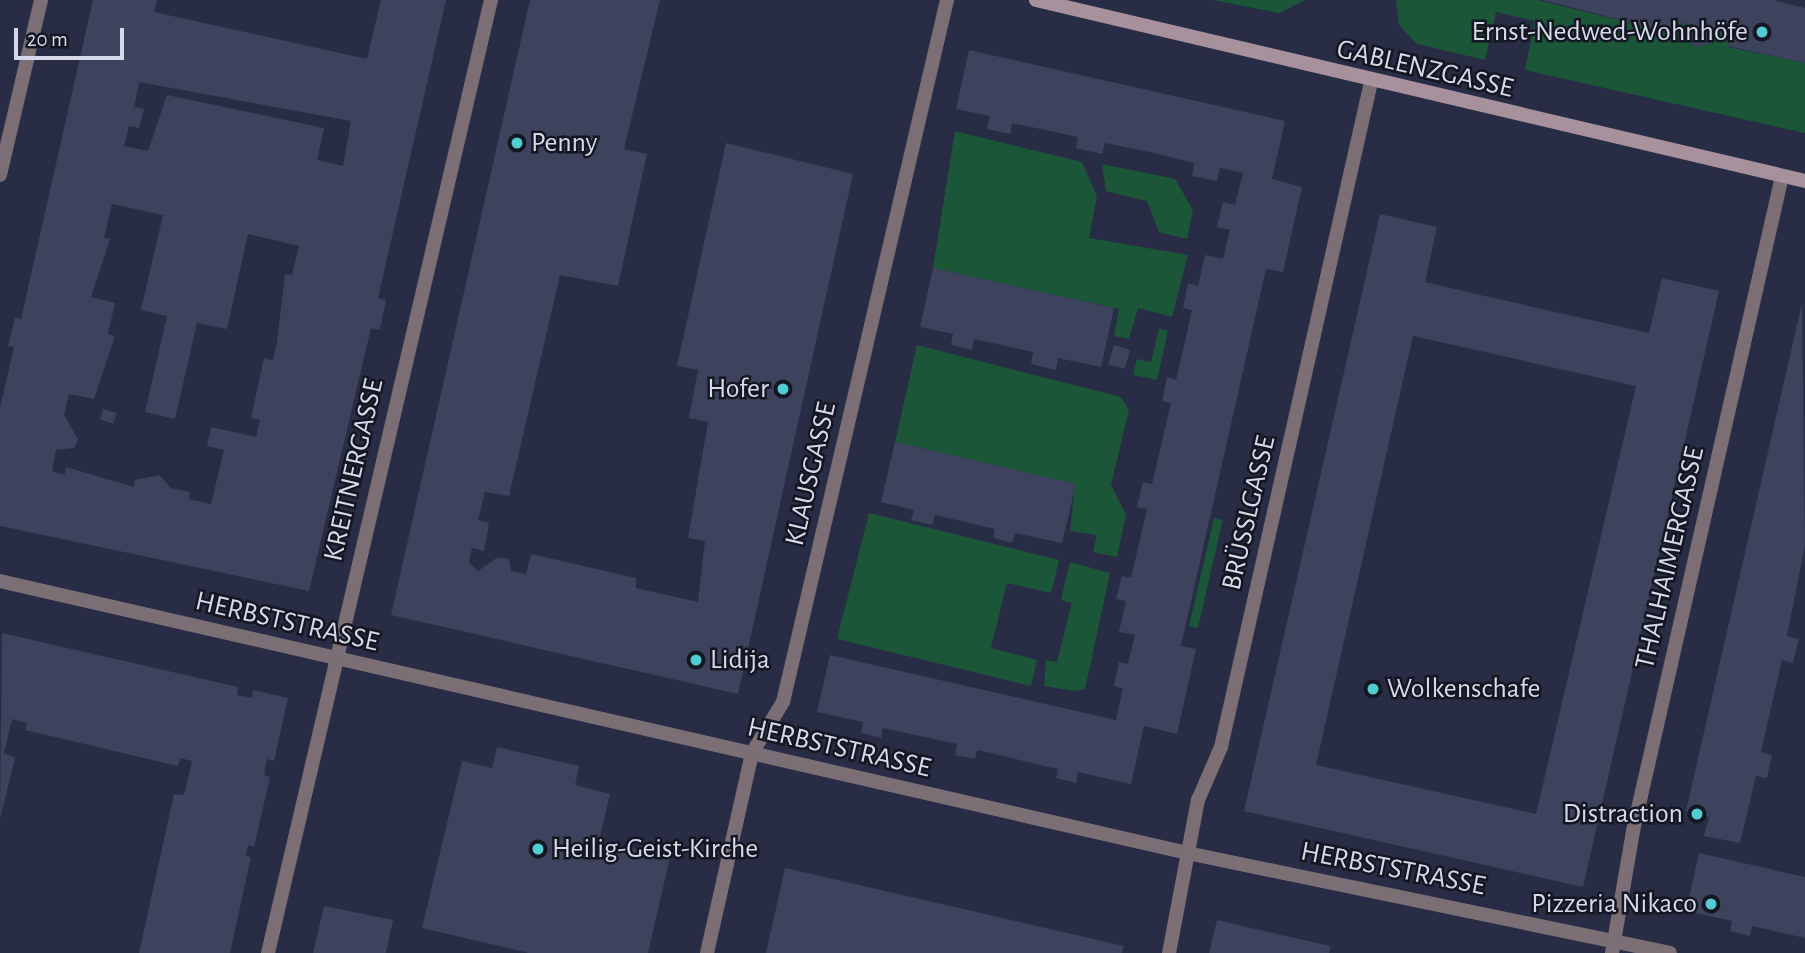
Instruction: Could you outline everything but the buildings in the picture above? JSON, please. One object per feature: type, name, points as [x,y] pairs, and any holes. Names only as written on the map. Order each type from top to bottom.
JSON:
[{"type":"main road","name":"GABLENZGASSE","points":[[1036,0],[1371,82],[1805,181]]},
{"type":"street","points":[[0,175],[41,0]]},
{"type":"street","name":"KREITNERGASSE","points":[[268,953],[334,658],[491,0]]},
{"type":"street","name":"KLAUSGASSE","points":[[707,953],[752,753],[782,702],[947,0]]},
{"type":"street","name":"BRÜSSLGASSE","points":[[1169,953],[1192,854],[1198,800],[1221,747],[1371,82]]},
{"type":"street","name":"THALHAIMERGASSE","points":[[1614,946],[1633,831],[1782,176]]},
{"type":"street","name":"HERBSTSTRASSE","points":[[0,581],[1192,854],[1614,946],[1670,953]]},
{"type":"green space","points":[[1213,0],[1305,0],[1279,13]]},
{"type":"green space","points":[[1396,0],[1538,0],[1671,33],[1674,21],[1687,24],[1685,39],[1695,47],[1712,43],[1717,31],[1731,35],[1728,47],[1805,63],[1805,133],[1525,70],[1535,21],[1496,12],[1485,60],[1417,44],[1399,25]]},
{"type":"green space","points":[[955,131],[1082,162],[1097,197],[1089,238],[1188,255],[1172,317],[1138,308],[1129,339],[1114,336],[1119,309],[933,268]]},
{"type":"green space","points":[[1102,164],[1175,179],[1193,210],[1187,239],[1159,232],[1147,201],[1106,191]]},
{"type":"green space","points":[[1159,328],[1168,331],[1157,380],[1133,375],[1137,359],[1151,362]]},
{"type":"green space","points":[[917,345],[1121,397],[1129,410],[1111,485],[1126,515],[1117,557],[1093,552],[1097,535],[1070,531],[1075,484],[895,442]]},
{"type":"green space","points":[[869,513],[1059,560],[1051,593],[1007,583],[991,648],[1037,660],[1031,686],[837,639]]},
{"type":"green space","points":[[1214,518],[1223,520],[1198,628],[1189,626]]},
{"type":"green space","points":[[1070,562],[1110,573],[1085,689],[1074,691],[1044,686],[1046,660],[1057,662],[1072,603],[1061,600]]},
{"type":"place","name":"Ernst-Nedwed-Wohnhöfe","points":[[1762,32]]},
{"type":"place","name":"Penny","points":[[517,143]]},
{"type":"place","name":"Hofer","points":[[783,389]]},
{"type":"place","name":"Lidija","points":[[696,660]]},
{"type":"place","name":"Wolkenschafe","points":[[1373,689]]},
{"type":"place","name":"Distraction","points":[[1697,814]]},
{"type":"place","name":"Heilig-Geist-Kirche","points":[[538,849]]},
{"type":"place","name":"Pizzeria Nikaco","points":[[1711,904]]}]
